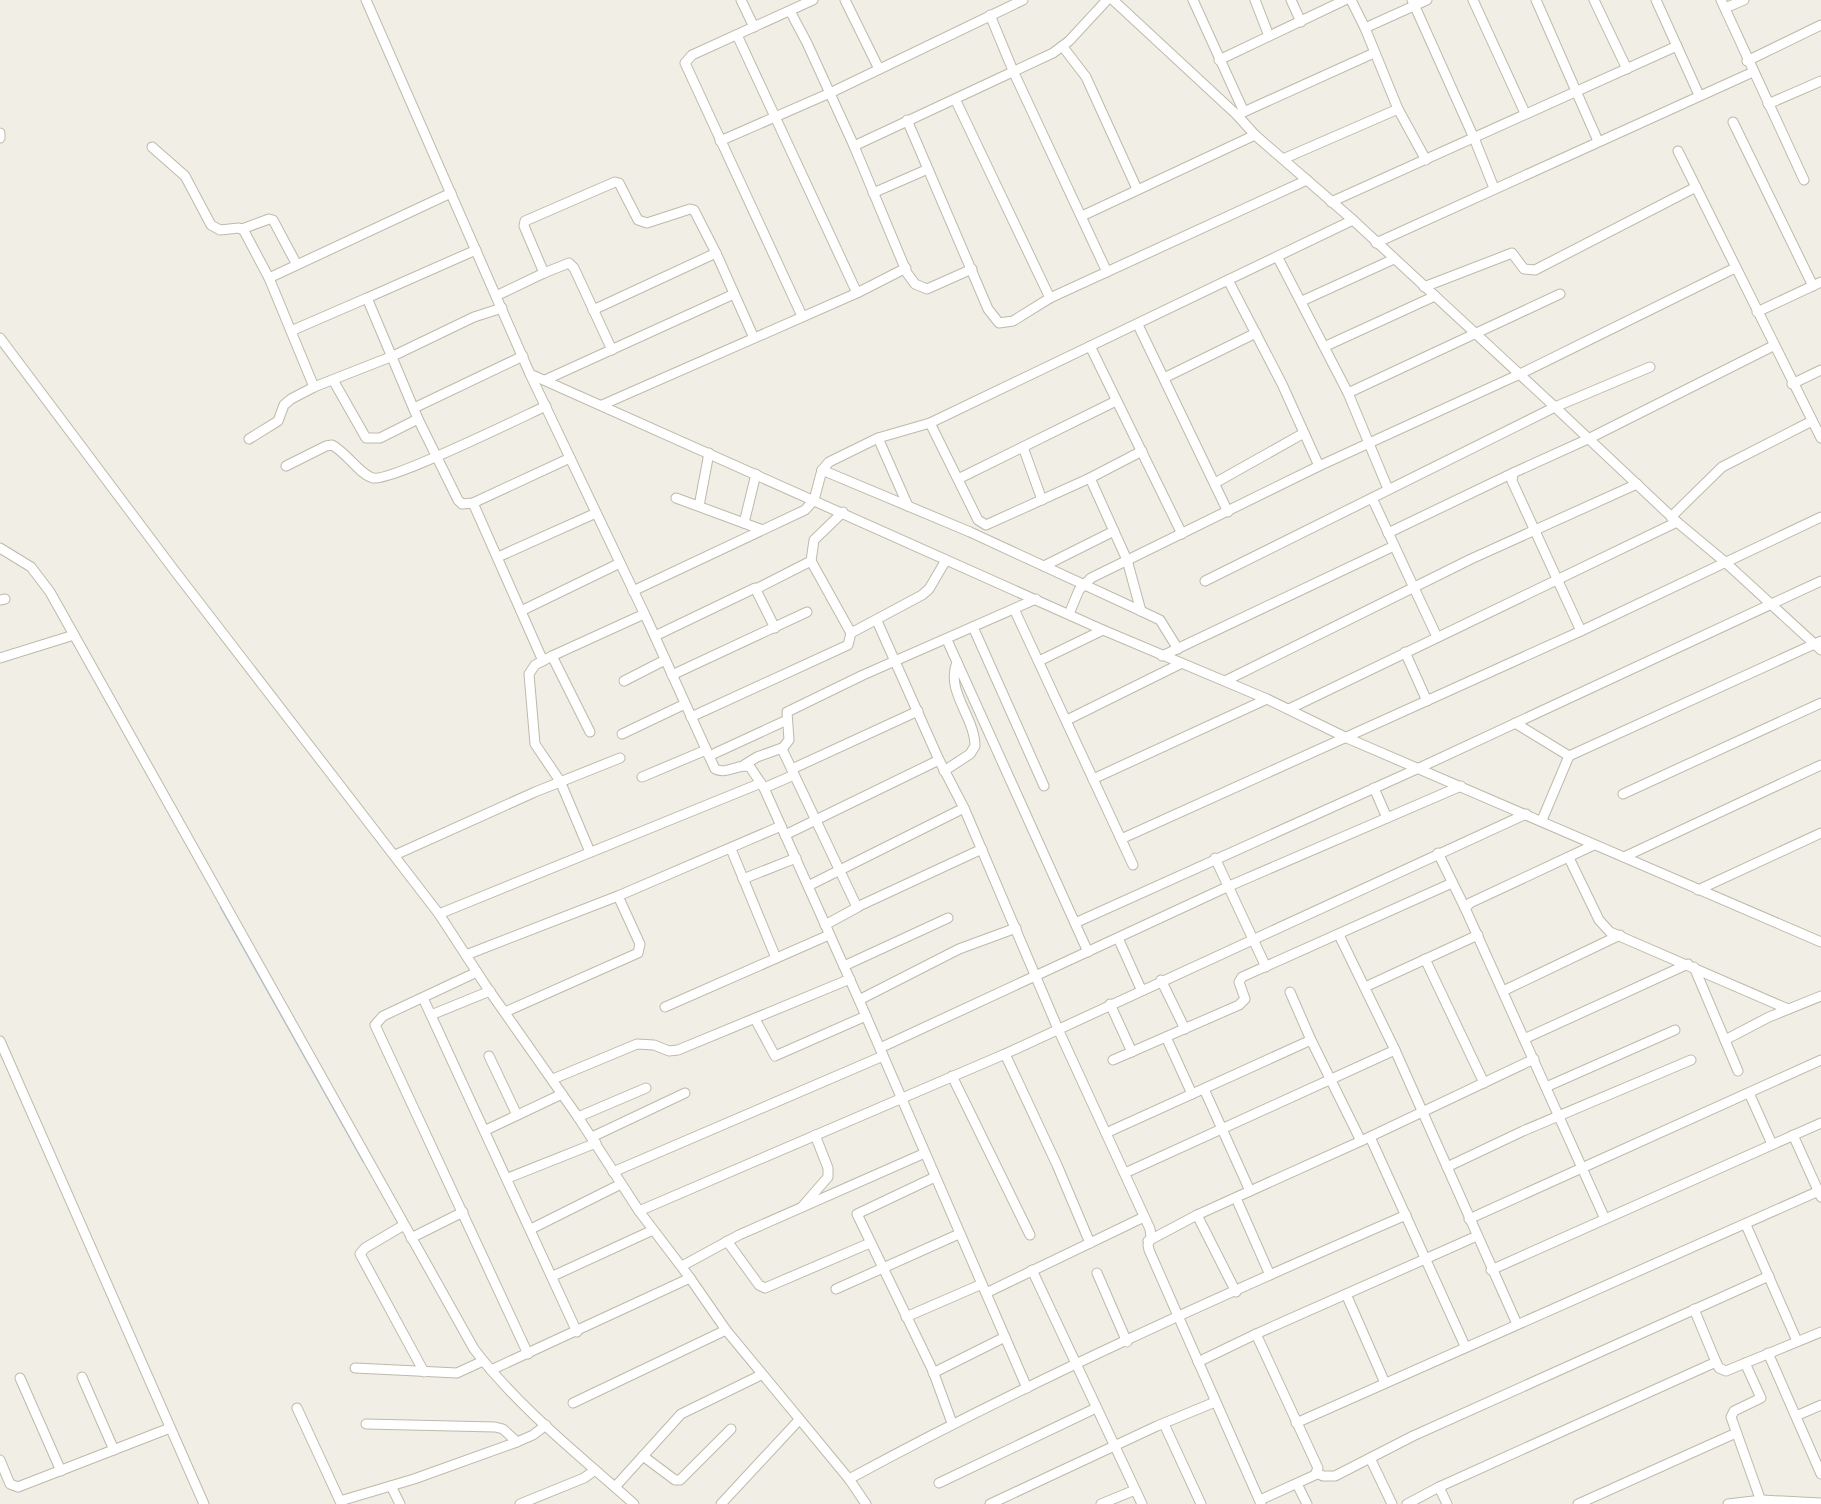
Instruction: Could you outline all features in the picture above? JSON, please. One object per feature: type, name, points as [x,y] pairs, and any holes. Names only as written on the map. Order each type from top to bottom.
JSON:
[{"type":"street","points":[[366,0],[530,374],[645,615],[715,769],[721,772],[744,765],[758,757],[782,748],[789,740],[787,720],[789,709],[1036,599]]},
{"type":"street","points":[[741,0],[754,28]]},
{"type":"street","points":[[802,316],[685,63],[692,55],[813,0]]},
{"type":"street","points":[[845,0],[879,69]]},
{"type":"street","points":[[720,141],[830,93],[1023,0]]},
{"type":"street","points":[[854,146],[908,120],[956,101],[1063,47],[1107,0]]},
{"type":"street","points":[[1113,0],[1240,113]]},
{"type":"street","points":[[1192,0],[1240,113],[1255,135],[1353,220],[1394,260],[1556,407],[1674,520],[1819,645],[1569,756],[1542,820]]},
{"type":"street","points":[[1255,0],[1269,36]]},
{"type":"street","points":[[1291,0],[1301,22]]},
{"type":"street","points":[[1219,60],[1345,0]]},
{"type":"street","points":[[1351,0],[1365,28],[1398,109],[1426,160]]},
{"type":"street","points":[[1365,28],[1413,3],[1427,0]]},
{"type":"street","points":[[1472,0],[1526,113]]},
{"type":"street","points":[[1536,0],[1598,141]]},
{"type":"street","points":[[1594,0],[1627,69]]},
{"type":"street","points":[[1656,0],[1699,95]]},
{"type":"street","points":[[1744,0],[1723,4],[1747,61],[1804,180]]},
{"type":"street","points":[[1413,3],[1474,138],[1494,188]]},
{"type":"street","points":[[790,11],[830,93],[906,268],[915,284],[927,289],[972,269]]},
{"type":"street","points":[[990,15],[1014,73],[1107,272]]},
{"type":"street","points":[[1747,61],[1821,25]]},
{"type":"street","points":[[737,35],[857,293]]},
{"type":"street","points":[[1331,202],[1677,46]]},
{"type":"street","points":[[1063,47],[1086,77],[1137,189]]},
{"type":"street","points":[[1240,113],[1374,53]]},
{"type":"street","points":[[1376,243],[1753,72]]},
{"type":"street","points":[[1768,104],[1821,82]]},
{"type":"street","points":[[956,101],[1050,298]]},
{"type":"street","points":[[1283,159],[1398,109]]},
{"type":"street","points":[[908,120],[988,309],[999,323],[1013,321],[1050,298],[1307,180]]},
{"type":"street","points":[[1733,122],[1817,284],[1757,312]]},
{"type":"street","points":[[0,133],[0,138]]},
{"type":"street","points":[[1082,216],[1255,135]]},
{"type":"street","points":[[152,147],[185,176],[211,225],[220,230],[242,229],[269,219],[272,220],[297,265]]},
{"type":"street","points":[[1678,151],[1773,346],[1821,438]]},
{"type":"street","points":[[873,193],[928,169]]},
{"type":"street","points":[[544,273],[524,226],[525,221],[616,182],[619,183],[638,220],[642,223],[690,209],[694,210],[754,338]]},
{"type":"street","points":[[1424,287],[1512,253],[1524,269],[1535,270],[1696,187]]},
{"type":"street","points":[[269,278],[451,193]]},
{"type":"street","points":[[633,591],[760,529],[805,510],[814,500],[822,470],[829,462],[878,438],[930,423],[1138,325],[1228,280],[1278,258],[1353,220]]},
{"type":"street","points":[[242,229],[269,278],[314,387]]},
{"type":"street","points":[[291,331],[476,250]]},
{"type":"street","points":[[593,310],[716,254]]},
{"type":"street","points":[[1278,258],[1326,346],[1388,489]]},
{"type":"street","points":[[1302,301],[1394,260]]},
{"type":"street","points":[[496,296],[564,264],[571,264],[612,350]]},
{"type":"street","points":[[602,405],[857,293],[906,268]]},
{"type":"street","points":[[1069,614],[1084,584],[1127,560],[1228,512],[1318,466],[1520,374],[1735,268]]},
{"type":"street","points":[[1228,280],[1256,332],[1318,466]]},
{"type":"street","points":[[545,380],[734,294]]},
{"type":"street","points":[[1348,393],[1560,294]]},
{"type":"street","points":[[1326,346],[1434,296]]},
{"type":"street","points":[[367,298],[418,419],[438,456],[458,500],[462,504],[473,503],[570,458]]},
{"type":"street","points":[[249,439],[278,422],[284,405],[291,399],[314,387],[393,356],[474,317],[502,308]]},
{"type":"street","points":[[1138,325],[1228,512]]},
{"type":"street","points":[[1164,378],[1256,332]]},
{"type":"street","points":[[2,343],[439,914],[594,1140],[639,1211],[682,1266],[726,1330],[761,1375],[849,1479],[866,1504]]},
{"type":"street","points":[[1090,346],[1182,534]]},
{"type":"street","points":[[1388,533],[1588,439],[1773,346]]},
{"type":"street","points":[[414,408],[522,356]]},
{"type":"street","points":[[1205,581],[1556,407],[1650,367]]},
{"type":"street","points":[[1792,384],[1821,370]]},
{"type":"street","points":[[530,374],[843,512],[1180,664],[1267,698],[1348,738],[1542,820],[1698,890],[1821,942]]},
{"type":"street","points":[[333,380],[366,438],[380,438],[418,419]]},
{"type":"street","points":[[958,479],[1116,401]]},
{"type":"street","points":[[286,466],[326,446],[332,445],[375,479],[438,456],[546,406]]},
{"type":"street","points":[[1289,709],[1558,580],[1674,520],[1722,467],[1812,421]]},
{"type":"street","points":[[930,423],[978,520],[986,525],[1090,478],[1142,451]]},
{"type":"street","points":[[1214,483],[1304,433]]},
{"type":"street","points":[[878,438],[908,506]]},
{"type":"street","points":[[1024,447],[1042,500]]},
{"type":"street","points":[[699,506],[708,453]]},
{"type":"street","points":[[822,470],[1044,566],[1160,620],[1178,649]]},
{"type":"street","points":[[1513,473],[1512,481],[1581,631]]},
{"type":"street","points":[[744,524],[756,474]]},
{"type":"street","points":[[1090,478],[1127,560],[1141,611]]},
{"type":"street","points":[[1226,681],[1535,529],[1637,484]]},
{"type":"street","points":[[676,498],[760,529]]},
{"type":"street","points":[[1372,498],[1438,637]]},
{"type":"street","points":[[473,503],[543,661]]},
{"type":"street","points":[[691,717],[848,645],[851,633],[811,560],[814,540],[843,512]]},
{"type":"street","points":[[498,557],[596,513]]},
{"type":"street","points":[[1121,839],[1581,631],[1821,517]]},
{"type":"street","points":[[1044,566],[1114,531]]},
{"type":"street","points":[[1162,656],[1394,546]]},
{"type":"street","points":[[0,548],[26,562],[36,572],[73,635],[400,1228],[411,1238],[474,1349],[479,1363],[491,1370],[540,1430],[590,1474],[615,1487],[634,1504]]},
{"type":"street","points":[[654,636],[756,589],[811,560]]},
{"type":"street","points":[[851,633],[877,621],[929,589],[946,560]]},
{"type":"street","points":[[521,611],[620,563]]},
{"type":"street","points":[[1075,923],[1215,858],[1420,768],[1770,603],[1821,581]]},
{"type":"street","points":[[756,589],[775,628]]},
{"type":"street","points":[[1014,608],[1133,865]]},
{"type":"street","points":[[672,675],[807,612]]},
{"type":"street","points":[[590,852],[560,782],[535,744],[530,674],[535,666],[552,656],[640,615],[645,615]]},
{"type":"street","points":[[877,621],[938,760],[964,808],[1058,1029],[1125,1173],[1151,1233],[1148,1242],[1149,1250],[1181,1317],[1215,1402],[1260,1502],[1317,1473]]},
{"type":"street","points":[[973,627],[1044,786]]},
{"type":"street","points":[[1039,661],[1103,630]]},
{"type":"street","points":[[0,658],[73,635]]},
{"type":"street","points":[[946,640],[958,662],[1088,952]]},
{"type":"street","points":[[1405,652],[1427,701]]},
{"type":"street","points":[[552,656],[590,732]]},
{"type":"street","points":[[624,682],[665,660]]},
{"type":"street","points":[[944,771],[970,754],[975,746],[972,725],[954,684],[953,676],[958,662]]},
{"type":"street","points":[[1067,720],[1180,664]]},
{"type":"street","points":[[1093,779],[1267,698]]},
{"type":"street","points":[[1624,794],[1821,703]]},
{"type":"street","points":[[622,734],[685,704]]},
{"type":"street","points":[[439,914],[590,852],[763,786],[918,711]]},
{"type":"street","points":[[642,777],[787,720]]},
{"type":"street","points":[[1515,723],[1569,756]]},
{"type":"street","points":[[782,748],[814,819],[858,907]]},
{"type":"street","points":[[395,855],[560,782],[620,758]]},
{"type":"street","points":[[466,955],[618,896],[731,849],[814,819],[938,760]]},
{"type":"street","points":[[744,765],[753,769],[763,786],[796,858],[829,935],[860,1000],[1027,1388]]},
{"type":"street","points":[[1624,857],[1821,765]]},
{"type":"street","points":[[614,1172],[882,1052],[1037,976],[1227,887],[1461,786]]},
{"type":"street","points":[[1374,788],[1387,818]]},
{"type":"street","points":[[808,886],[964,808]]},
{"type":"street","points":[[639,1211],[1005,1054],[1141,989],[1526,814]]},
{"type":"street","points":[[1698,890],[1821,833]]},
{"type":"street","points":[[1465,908],[1470,903],[1569,858],[1594,844]]},
{"type":"street","points":[[731,849],[776,958]]},
{"type":"street","points":[[825,925],[858,907],[982,849]]},
{"type":"street","points":[[1438,853],[1478,935],[1605,1219]]},
{"type":"street","points":[[744,879],[796,858]]},
{"type":"street","points":[[1215,858],[1266,968]]},
{"type":"street","points":[[1569,858],[1599,920],[1610,932],[1788,1009]]},
{"type":"street","points":[[1113,1060],[1243,1003],[1245,999],[1239,982],[1240,979],[1452,883]]},
{"type":"street","points":[[505,1012],[638,953],[640,944],[618,896]]},
{"type":"street","points":[[844,966],[948,918]]},
{"type":"street","points":[[860,1000],[959,949],[1016,928]]},
{"type":"street","points":[[665,1007],[829,935]]},
{"type":"street","points":[[1339,935],[1395,1050],[1421,1113],[1517,1324]]},
{"type":"street","points":[[1365,987],[1478,935]]},
{"type":"street","points":[[1504,992],[1620,935]]},
{"type":"street","points":[[1118,938],[1141,989]]},
{"type":"street","points":[[1425,959],[1484,1083]]},
{"type":"street","points":[[1524,1039],[1691,966]]},
{"type":"street","points":[[1691,966],[1738,1071]]},
{"type":"street","points":[[477,972],[383,1016],[375,1025],[528,1354]]},
{"type":"street","points":[[552,1079],[637,1044],[654,1045],[669,1051],[678,1050],[850,979]]},
{"type":"street","points":[[1161,980],[1185,1029]]},
{"type":"street","points":[[431,1015],[490,991]]},
{"type":"street","points":[[1290,992],[1330,1080],[1361,1141]]},
{"type":"street","points":[[1725,1040],[1788,1009],[1821,996]]},
{"type":"street","points":[[423,998],[486,1130],[577,1332]]},
{"type":"street","points":[[1110,1004],[1132,1052]]},
{"type":"street","points":[[755,1019],[774,1056],[866,1016]]},
{"type":"street","points":[[1546,1087],[1675,1030]]},
{"type":"street","points":[[1166,1037],[1192,1094]]},
{"type":"street","points":[[1106,1134],[1311,1040]]},
{"type":"street","points":[[0,1042],[204,1504]]},
{"type":"street","points":[[1125,1173],[1395,1050]]},
{"type":"street","points":[[1005,1054],[1057,1165],[1090,1243]]},
{"type":"street","points":[[489,1056],[517,1115]]},
{"type":"street","points":[[1148,1242],[1197,1215],[1370,1137],[1534,1059]]},
{"type":"street","points":[[1447,1167],[1523,1131],[1691,1060]]},
{"type":"street","points":[[1469,1219],[1821,1060]]},
{"type":"street","points":[[952,1076],[1030,1235]]},
{"type":"street","points":[[578,1117],[646,1088]]},
{"type":"street","points":[[1204,1089],[1250,1191]]},
{"type":"street","points":[[508,1178],[594,1140],[685,1093]]},
{"type":"street","points":[[1750,1093],[1772,1144]]},
{"type":"street","points":[[486,1130],[562,1094]]},
{"type":"street","points":[[1491,1270],[1821,1123]]},
{"type":"street","points":[[1296,1423],[1465,1346],[1820,1193],[1793,1135]]},
{"type":"street","points":[[802,1207],[828,1177],[828,1168],[815,1136]]},
{"type":"street","points":[[1370,1137],[1465,1346]]},
{"type":"street","points":[[682,1266],[727,1241],[925,1153]]},
{"type":"street","points":[[935,1177],[859,1212],[858,1218],[933,1373],[952,1423]]},
{"type":"street","points":[[531,1229],[621,1184]]},
{"type":"street","points":[[1236,1198],[1270,1275]]},
{"type":"street","points":[[411,1238],[463,1212]]},
{"type":"street","points":[[1197,1215],[1236,1292]]},
{"type":"street","points":[[849,1479],[952,1423],[1270,1275],[1406,1215]]},
{"type":"street","points":[[906,1317],[1032,1270],[1144,1217]]},
{"type":"street","points":[[1746,1225],[1797,1341]]},
{"type":"street","points":[[400,1228],[365,1248],[360,1254],[424,1372]]},
{"type":"street","points":[[553,1276],[653,1230]]},
{"type":"street","points":[[836,1289],[960,1234]]},
{"type":"street","points":[[1198,1362],[1256,1334],[1477,1236]]},
{"type":"street","points":[[727,1241],[759,1285],[765,1288],[870,1243]]},
{"type":"street","points":[[1032,1270],[1142,1504]]},
{"type":"street","points":[[1097,1273],[1127,1342]]},
{"type":"street","points":[[1317,1473],[1323,1476],[1335,1476],[1370,1458],[1769,1276]]},
{"type":"street","points":[[491,1370],[577,1332],[690,1278]]},
{"type":"street","points":[[1346,1294],[1385,1382]]},
{"type":"street","points":[[1694,1309],[1719,1368],[1726,1372],[1821,1332]]},
{"type":"street","points":[[573,1403],[726,1330]]},
{"type":"street","points":[[1256,1334],[1317,1465],[1317,1473]]},
{"type":"street","points":[[933,1373],[1005,1337]]},
{"type":"street","points":[[1768,1353],[1821,1474]]},
{"type":"street","points":[[1407,1504],[1440,1487],[1716,1362]]},
{"type":"street","points":[[355,1368],[457,1373],[479,1363]]},
{"type":"street","points":[[1746,1363],[1761,1398],[1730,1414],[1762,1502]]},
{"type":"street","points":[[615,1487],[682,1414],[761,1375]]},
{"type":"street","points":[[20,1378],[61,1470]]},
{"type":"street","points":[[82,1378],[114,1450]]},
{"type":"street","points":[[996,1503],[1114,1446],[1215,1402]]},
{"type":"street","points":[[1796,1416],[1821,1405]]},
{"type":"street","points":[[297,1408],[337,1498],[340,1500],[391,1486],[517,1442],[540,1430]]},
{"type":"street","points":[[939,1483],[1096,1408]]},
{"type":"street","points":[[721,1504],[799,1420]]},
{"type":"street","points":[[366,1424],[495,1427],[503,1429],[517,1442]]},
{"type":"street","points":[[1164,1424],[1201,1504]]},
{"type":"street","points":[[0,1460],[4,1484],[18,1487],[170,1428]]},
{"type":"street","points":[[643,1456],[675,1480],[680,1480],[731,1429]]},
{"type":"street","points":[[1578,1504],[1736,1433]]},
{"type":"street","points":[[1370,1458],[1392,1504]]},
{"type":"street","points":[[520,1504],[590,1474]]},
{"type":"street","points":[[1297,1484],[1307,1504]]},
{"type":"street","points":[[391,1486],[400,1504]]},
{"type":"street","points":[[1440,1487],[1447,1504]]},
{"type":"street","points":[[1101,1504],[1135,1490]]},
{"type":"street","points":[[1728,1504],[1762,1502],[1821,1503]]},
{"type":"waterway","points":[[221,907],[364,1162]]}]
